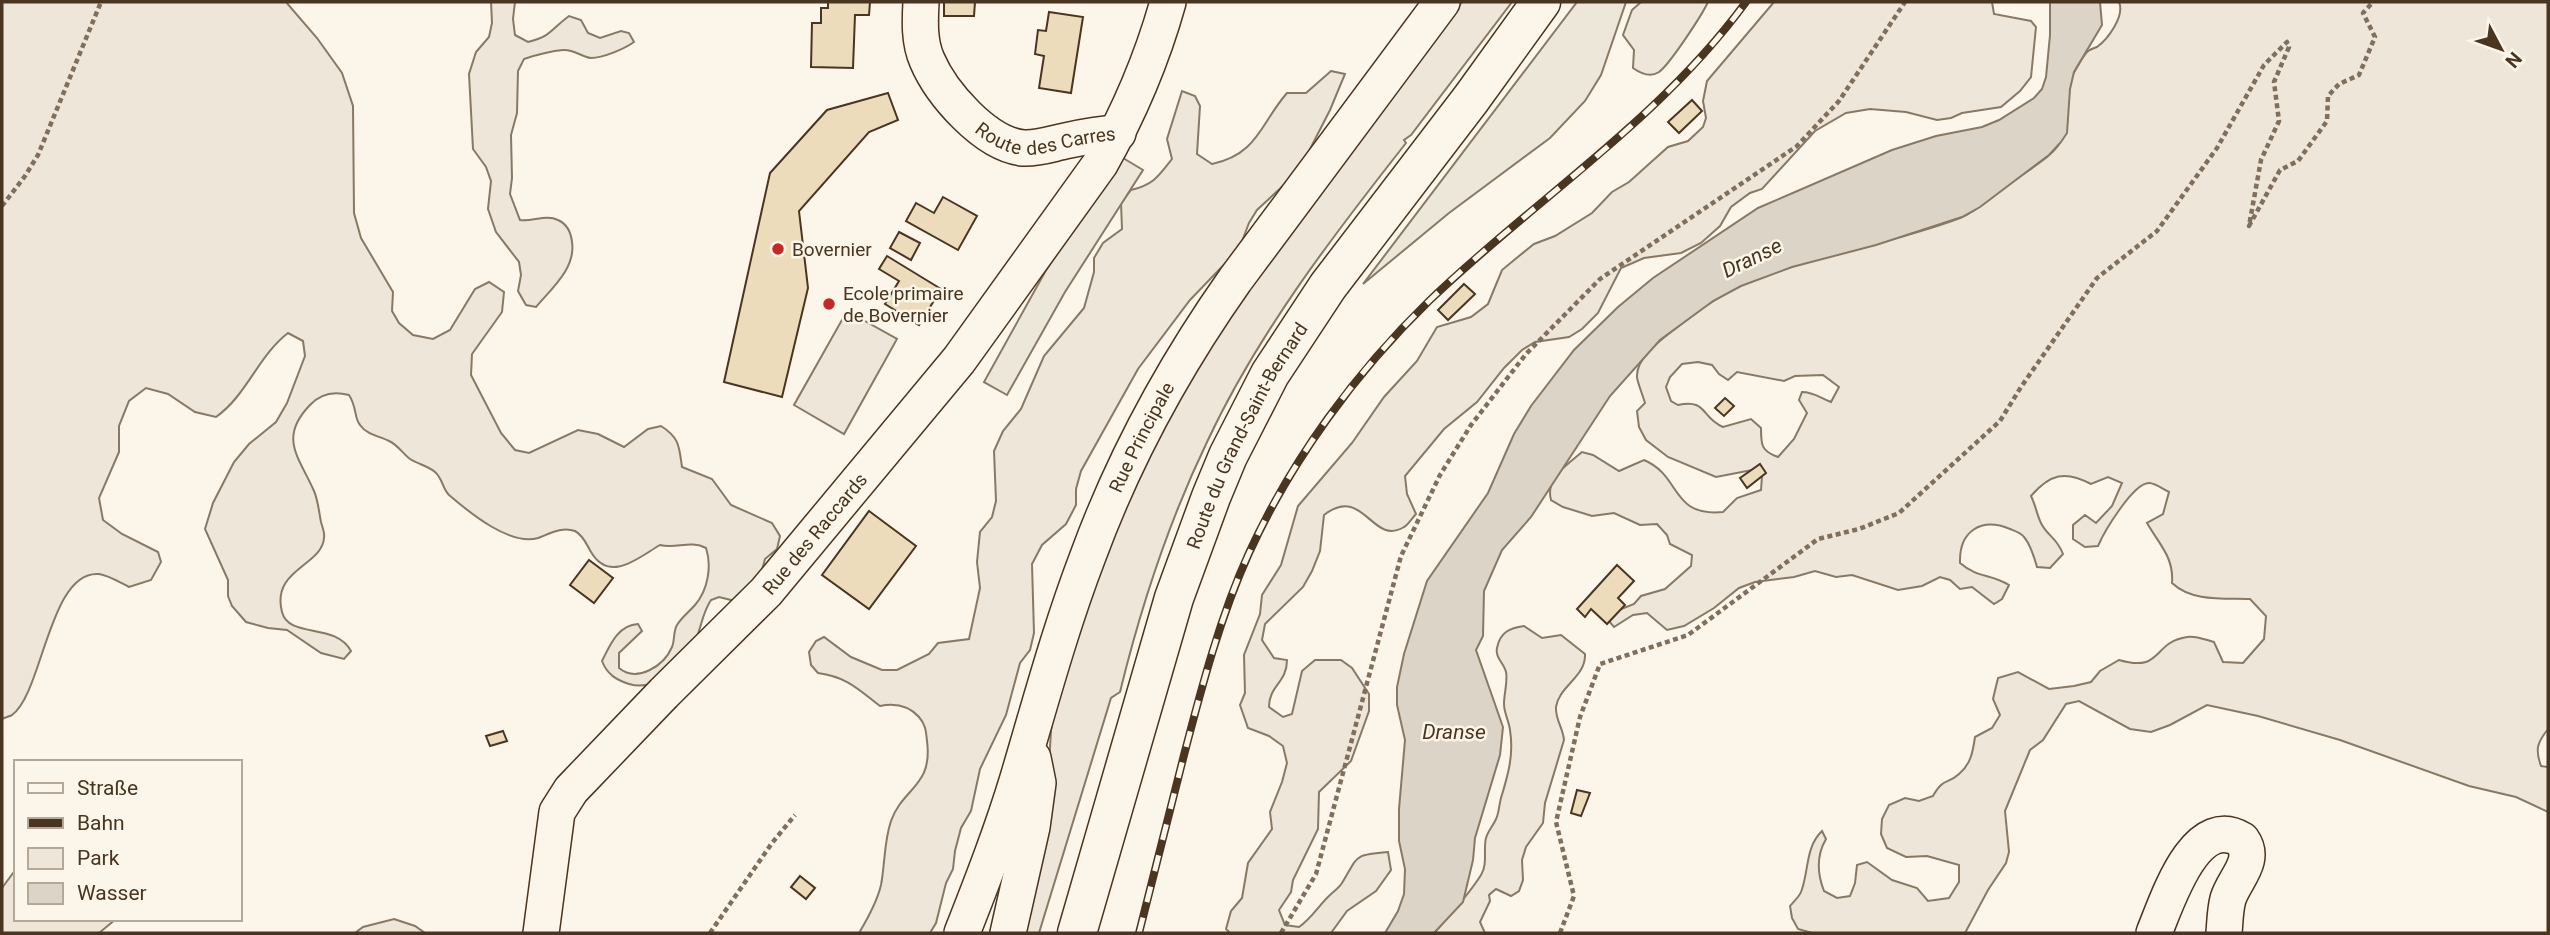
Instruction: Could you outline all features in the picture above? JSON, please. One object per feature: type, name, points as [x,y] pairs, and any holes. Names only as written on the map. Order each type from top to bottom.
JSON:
[{"type":"main road","name":"Route du Grand-Saint-Bernard","points":[[1077,933],[1174,598],[1228,456],[1270,374],[1328,286],[1471,99],[1541,2]]},
{"type":"street","name":"Route des Carres","points":[[921,2],[919,26],[926,58],[941,86],[959,108],[992,137],[1008,145],[1024,148],[1098,134],[1118,133],[1142,82],[1168,2]]},
{"type":"street","name":"Rue Principale","points":[[962,933],[1013,792],[1051,663],[1088,554],[1158,400],[1228,290],[1443,2]]},
{"type":"street","name":"Rue des Raccards","points":[[541,933],[557,812],[571,790],[766,592],[942,382],[1085,186],[1118,133]]},
{"type":"street","points":[[1008,933],[1032,827],[1038,783],[1029,737]]},
{"type":"street","points":[[2154,933],[2170,894],[2193,852],[2204,841],[2217,834],[2242,840],[2248,852],[2246,864],[2229,896],[2224,933]]},
{"type":"path","points":[[2,206],[38,155],[101,2]]},
{"type":"path","points":[[1281,933],[1316,874],[1401,556],[1440,475],[1464,435],[1526,354],[1600,279],[1797,146],[1839,101],[1905,2]]},
{"type":"path","points":[[1560,933],[1574,897],[1556,822],[1580,717],[1600,664],[1688,635],[1818,539],[1859,529],[1899,513],[2000,421],[2097,278],[2157,231],[2217,148],[2263,65],[2287,42],[2290,47],[2274,82],[2279,121],[2261,160],[2249,226],[2280,170],[2298,161],[2327,121],[2328,96],[2339,84],[2359,75],[2375,37],[2363,13],[2374,2]]},
{"type":"path","points":[[710,933],[772,843],[795,815]]},
{"type":"green space","points":[[2,2],[286,2],[342,73],[353,106],[354,213],[361,238],[393,292],[392,311],[399,323],[413,335],[433,339],[450,330],[475,289],[489,282],[504,292],[502,312],[472,354],[471,375],[501,433],[515,450],[529,453],[578,430],[598,434],[624,447],[648,429],[661,426],[667,430],[679,448],[682,467],[712,479],[731,505],[772,523],[780,536],[777,549],[765,559],[762,570],[743,603],[719,597],[711,600],[693,645],[667,676],[639,686],[620,681],[609,673],[602,661],[612,643],[625,628],[638,624],[642,631],[619,653],[619,668],[634,674],[642,673],[663,660],[672,647],[677,625],[695,605],[706,585],[709,570],[706,548],[695,545],[660,545],[634,561],[616,567],[599,561],[575,531],[560,530],[527,539],[503,533],[479,519],[449,495],[438,475],[432,470],[410,459],[392,443],[363,428],[358,422],[349,395],[333,393],[314,401],[300,417],[295,428],[294,448],[315,495],[324,536],[315,555],[290,577],[281,598],[282,612],[286,620],[303,629],[334,636],[344,642],[351,651],[344,659],[321,653],[287,630],[246,622],[232,606],[228,596],[228,580],[205,529],[213,503],[234,462],[249,444],[276,422],[287,403],[305,356],[303,341],[288,333],[268,353],[236,398],[216,417],[195,412],[168,394],[146,388],[129,401],[119,426],[119,452],[99,498],[103,520],[122,534],[158,552],[161,562],[151,580],[129,587],[99,574],[82,578],[69,591],[58,611],[23,702],[12,715],[2,719]]},
{"type":"green space","points":[[491,2],[515,2],[515,35],[528,42],[547,35],[569,16],[581,20],[588,33],[600,38],[621,31],[629,33],[634,42],[596,58],[567,50],[544,53],[524,59],[518,71],[517,113],[511,135],[510,194],[520,220],[558,220],[568,229],[572,242],[567,269],[536,307],[526,305],[518,291],[521,275],[519,262],[496,232],[488,209],[491,181],[486,167],[473,149],[469,74],[476,52],[489,37],[492,23]]},
{"type":"green space","points":[[1462,2],[1512,2],[1411,135],[1404,140],[1406,143],[1324,250],[1273,324],[1227,402],[1180,502],[1157,564],[1120,692],[1111,698],[1039,933],[1017,933],[1049,765],[1054,713],[1097,575],[1148,454],[1220,330]]},
{"type":"green space","points":[[1641,2],[1708,2],[1670,60],[1659,72],[1652,75],[1633,68],[1634,50],[1623,35],[1632,10]]},
{"type":"green space","points":[[1774,2],[1992,2],[1994,14],[2031,21],[2036,27],[2031,77],[2020,91],[2001,107],[1937,120],[1906,112],[1870,109],[1846,113],[1815,131],[1762,189],[1750,193],[1731,207],[1720,226],[1701,243],[1681,253],[1644,258],[1621,268],[1598,313],[1582,329],[1569,337],[1535,342],[1522,350],[1477,402],[1444,429],[1405,476],[1407,494],[1416,514],[1406,526],[1393,531],[1384,529],[1358,510],[1349,507],[1338,507],[1324,515],[1320,551],[1312,571],[1303,587],[1265,624],[1262,640],[1274,658],[1287,660],[1284,674],[1272,694],[1269,707],[1283,717],[1292,714],[1302,671],[1315,660],[1341,660],[1352,668],[1369,694],[1369,711],[1351,761],[1319,792],[1318,829],[1293,880],[1291,892],[1279,910],[1285,925],[1299,927],[1312,916],[1339,886],[1358,858],[1388,852],[1391,870],[1376,891],[1347,911],[1331,933],[1230,933],[1226,929],[1231,911],[1242,898],[1248,863],[1272,829],[1270,812],[1287,763],[1283,746],[1269,736],[1248,728],[1240,705],[1245,693],[1244,655],[1260,614],[1262,595],[1281,565],[1298,506],[1352,443],[1384,397],[1417,361],[1437,327],[1471,317],[1488,304],[1502,270],[1519,256],[1534,244],[1555,236],[1592,213],[1612,192],[1629,182],[1668,147],[1688,141],[1703,127],[1706,118],[1703,101],[1707,81]]},
{"type":"green space","points":[[2119,2],[2548,2],[2548,729],[2539,742],[2538,755],[2541,766],[2548,767],[2548,812],[2516,797],[2469,786],[2340,740],[2258,716],[2207,705],[2151,732],[2130,729],[2079,701],[2066,704],[2043,740],[2030,750],[2005,811],[2009,852],[2006,863],[1965,933],[1812,933],[1798,929],[1790,906],[1801,892],[1810,852],[1822,831],[1826,839],[1819,858],[1820,878],[1824,891],[1837,898],[1850,896],[1857,865],[1867,862],[1892,880],[1917,888],[1928,901],[1949,898],[1959,882],[1959,865],[1927,856],[1906,857],[1887,848],[1881,834],[1882,819],[1889,805],[1905,798],[1919,801],[1933,796],[1943,784],[1963,770],[1971,757],[1975,737],[1992,728],[2000,715],[1993,699],[1998,678],[2018,672],[2049,689],[2074,686],[2091,682],[2100,671],[2119,660],[2143,663],[2151,660],[2176,640],[2190,637],[2214,642],[2223,662],[2243,663],[2264,639],[2266,616],[2250,599],[2199,596],[2172,583],[2168,558],[2147,523],[2163,514],[2169,492],[2154,484],[2142,485],[2127,499],[2098,546],[2085,547],[2073,539],[2073,525],[2085,515],[2096,523],[2112,506],[2122,483],[2108,477],[2091,484],[2073,477],[2058,476],[2045,483],[2031,496],[2042,525],[2063,554],[2050,568],[2037,567],[2026,540],[2016,531],[1999,526],[1981,526],[1963,542],[1960,563],[1973,572],[2009,585],[2002,599],[1994,604],[1972,587],[1960,589],[1950,580],[1940,577],[1922,586],[1898,590],[1852,575],[1836,577],[1815,571],[1794,577],[1755,582],[1739,588],[1714,608],[1684,626],[1667,630],[1647,613],[1633,615],[1614,627],[1608,620],[1609,614],[1634,604],[1641,596],[1665,589],[1691,566],[1692,555],[1670,544],[1667,535],[1657,524],[1640,525],[1614,513],[1592,516],[1563,507],[1551,500],[1551,485],[1564,467],[1582,452],[1593,455],[1619,471],[1644,460],[1665,476],[1685,502],[1706,512],[1723,512],[1737,498],[1761,490],[1762,476],[1752,470],[1716,477],[1668,457],[1646,440],[1639,427],[1637,411],[1645,403],[1637,377],[1644,357],[1696,313],[1742,285],[1795,266],[1906,236],[1960,218],[1981,206],[2058,146],[2067,124],[2071,80],[2086,54],[2106,39],[2118,20]],"holes":[[[1698,362],[1712,365],[1728,380],[1737,372],[1784,381],[1795,376],[1823,375],[1839,387],[1831,402],[1802,392],[1799,400],[1807,413],[1794,439],[1778,457],[1765,450],[1761,428],[1751,419],[1723,427],[1694,404],[1678,405],[1671,401],[1666,387],[1670,377],[1682,364]]]},
{"type":"green space","points":[[1331,71],[1345,74],[1307,155],[1286,183],[1257,210],[1239,249],[1190,300],[1138,369],[1081,471],[1076,489],[1076,505],[1066,524],[1042,545],[1032,564],[1034,633],[1030,650],[1020,663],[1006,715],[980,769],[971,811],[961,828],[953,869],[946,883],[936,923],[930,933],[859,933],[879,891],[891,821],[926,768],[926,732],[921,720],[906,707],[880,706],[845,681],[818,673],[811,665],[809,652],[816,641],[824,637],[851,657],[882,670],[897,670],[929,654],[938,643],[969,639],[980,588],[977,562],[980,532],[992,517],[996,501],[994,451],[1003,431],[1021,409],[1044,356],[1084,308],[1094,272],[1094,258],[1103,243],[1122,229],[1121,203],[1131,190],[1145,186],[1154,179],[1172,159],[1167,139],[1182,91],[1195,96],[1200,106],[1197,154],[1212,164],[1239,153],[1249,145],[1287,93],[1306,93]]},
{"type":"green space","points":[[847,311],[897,339],[844,434],[794,405]]},
{"type":"green space","points":[[1524,626],[1542,638],[1561,635],[1585,654],[1581,669],[1562,693],[1556,707],[1564,740],[1545,803],[1543,823],[1526,847],[1522,860],[1523,880],[1519,891],[1511,896],[1496,889],[1489,895],[1490,901],[1480,922],[1485,933],[1434,933],[1483,871],[1486,838],[1498,814],[1511,756],[1510,730],[1504,704],[1506,676],[1497,655],[1497,648],[1506,632]]},
{"type":"green space","points":[[14,872],[14,921],[114,921],[99,933],[2,933],[2,888]]},
{"type":"green space","points":[[394,919],[415,926],[425,933],[355,933],[363,927]]},
{"type":"shaded area","points":[[1577,2],[1626,2],[1601,75],[1585,101],[1550,138],[1449,213],[1363,284]]},
{"type":"shaded area","points":[[1123,158],[1143,170],[1065,292],[1007,395],[984,382],[1045,272]]},
{"type":"water","name":"Dranse","points":[[2050,2],[2100,2],[2102,25],[2074,72],[2067,133],[2049,155],[1980,207],[1962,217],[1876,245],[1792,267],[1741,286],[1713,301],[1660,340],[1610,396],[1531,517],[1502,550],[1484,591],[1483,636],[1476,650],[1503,727],[1500,755],[1475,838],[1463,902],[1434,933],[1385,933],[1404,894],[1405,869],[1399,841],[1399,809],[1405,740],[1397,705],[1397,687],[1404,654],[1427,581],[1488,493],[1514,434],[1531,406],[1574,350],[1618,307],[1653,278],[1758,208],[1892,150],[1936,136],[1982,127],[1999,120],[2034,98],[2042,89],[2046,77]]},
{"type":"building","points":[[828,2],[870,2],[869,15],[855,15],[853,68],[811,67],[812,23],[821,23],[821,8],[828,8]]},
{"type":"building","points":[[944,2],[975,2],[974,16],[944,16]]},
{"type":"building","points":[[1049,12],[1083,17],[1071,93],[1039,88],[1044,56],[1035,54],[1038,30],[1046,31]]},
{"type":"building","name":"Bovernier","points":[[888,93],[898,120],[869,132],[799,211],[808,288],[782,397],[724,382],[770,173],[827,110]]},
{"type":"building","points":[[1692,100],[1702,111],[1679,133],[1668,122]]},
{"type":"building","points":[[943,197],[977,216],[958,250],[906,221],[916,203],[934,213]]},
{"type":"building","points":[[899,232],[920,243],[911,260],[890,248]]},
{"type":"building","points":[[887,256],[941,289],[919,325],[885,304],[899,281],[879,269]]},
{"type":"building","points":[[1464,284],[1475,294],[1448,320],[1438,310]]},
{"type":"building","points":[[1725,398],[1734,406],[1724,416],[1715,408]]},
{"type":"building","points":[[1760,464],[1766,473],[1747,488],[1740,478]]},
{"type":"building","points":[[869,511],[916,546],[869,609],[822,575]]},
{"type":"building","points":[[589,560],[613,578],[594,603],[570,585]]},
{"type":"building","points":[[1617,565],[1634,581],[1618,598],[1625,605],[1607,624],[1591,609],[1585,617],[1577,609]]},
{"type":"building","points":[[503,731],[507,741],[490,746],[486,736]]},
{"type":"building","points":[[1577,790],[1590,793],[1581,816],[1571,813]]},
{"type":"building","points":[[800,876],[815,888],[806,899],[791,887]]},
{"type":"railway","points":[[1139,933],[1220,627],[1266,518],[1306,451],[1351,387],[1402,328],[1469,264],[1675,85],[1712,45],[1746,2]]},
{"type":"place","name":"Bovernier","points":[[778,249]]},
{"type":"place","name":"Ecole primaire de Bovernier","points":[[829,304]]}]
